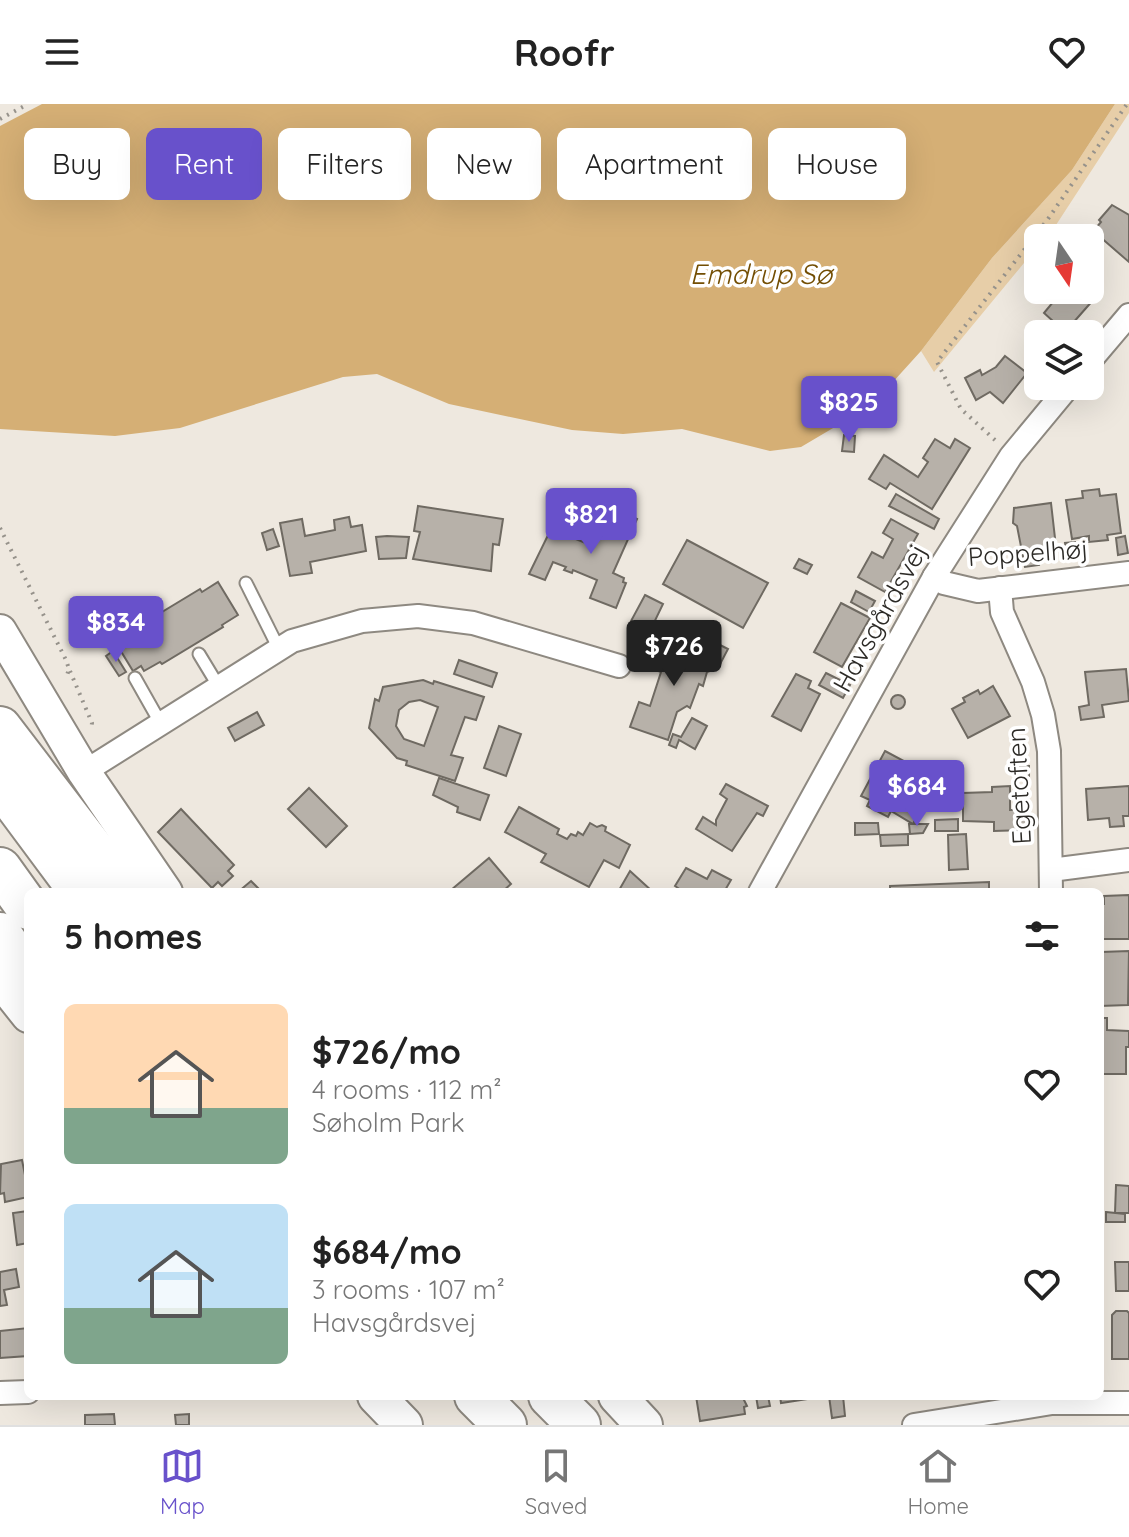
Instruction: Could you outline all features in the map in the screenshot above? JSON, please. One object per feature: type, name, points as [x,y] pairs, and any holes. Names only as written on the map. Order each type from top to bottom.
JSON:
[{"type":"highway","points":[[0,728],[29,769],[127,888]]},
{"type":"highway","points":[[0,783],[78,888]]},
{"type":"highway","points":[[0,869],[24,902]]},
{"type":"highway","points":[[0,934],[24,969]]},
{"type":"highway","points":[[480,1400],[505,1425]]},
{"type":"highway","points":[[554,1400],[579,1425]]},
{"type":"main road","points":[[380,1400],[404,1425]]},
{"type":"main road","points":[[621,1400],[644,1425]]},
{"type":"street","points":[[1104,344],[1129,315]]},
{"type":"street","name":"Havsgårdsvej","points":[[762,888],[934,577],[1011,456],[1057,400]]},
{"type":"street","name":"Poppelhøj","points":[[934,577],[967,589],[1129,573]]},
{"type":"street","name":"Egetoften","points":[[1000,588],[1002,612],[1033,682],[1043,715],[1049,751],[1051,881]]},
{"type":"street","points":[[84,772],[292,641],[362,621],[418,616],[473,623],[619,666]]},
{"type":"street","points":[[0,631],[84,772],[163,888]]},
{"type":"street","points":[[1051,881],[1129,860]]},
{"type":"street","points":[[0,981],[24,1011]]},
{"type":"street","points":[[0,1393],[24,1392]]},
{"type":"street","points":[[914,1425],[1047,1400]]},
{"type":"street","points":[[1071,1400],[1129,1403]]},
{"type":"lane","points":[[246,583],[279,649]]},
{"type":"lane","points":[[199,654],[219,687]]},
{"type":"lane","points":[[135,678],[161,724]]},
{"type":"path","points":[[0,119],[28,104]]},
{"type":"path","points":[[1011,456],[961,409],[937,362],[1048,219],[1127,104]]},
{"type":"path","points":[[0,528],[92,723]]},
{"type":"path","points":[[67,675],[69,669]]},
{"type":"shaded area","points":[[1115,104],[1129,104],[1129,113],[1057,224],[1024,224],[1024,263],[934,372],[921,351],[992,258],[1072,170]]},
{"type":"water","name":"Emdrup Sø","points":[[42,104],[1115,104],[1072,170],[992,258],[921,351],[872,405],[801,447],[770,451],[682,429],[623,434],[572,430],[449,404],[377,374],[343,377],[180,428],[115,436],[0,429],[0,126]]},
{"type":"building","points":[[1112,205],[1129,215],[1129,262],[1104,240],[1104,224],[1099,224],[1099,220]]},
{"type":"building","points":[[1052,304],[1090,304],[1076,320],[1052,320],[1044,313]]},
{"type":"building","points":[[1005,356],[1024,371],[1024,377],[1003,403],[990,392],[976,400],[965,378],[980,370],[982,375],[996,367]]},
{"type":"building","points":[[844,435],[855,436],[854,452],[842,451]]},
{"type":"building","points":[[935,439],[950,448],[955,439],[970,448],[932,509],[890,483],[886,489],[869,479],[884,455],[918,477],[928,462],[923,458]]},
{"type":"building","points":[[1099,489],[1100,496],[1116,494],[1121,533],[1107,535],[1108,540],[1089,542],[1089,536],[1072,539],[1066,500],[1083,498],[1082,491]]},
{"type":"building","points":[[896,494],[939,519],[934,529],[889,506]]},
{"type":"building","points":[[1051,503],[1056,547],[1037,550],[1039,565],[1025,567],[1017,526],[1013,523],[1014,508]]},
{"type":"building","points":[[418,506],[503,519],[499,545],[493,544],[491,571],[413,559],[420,532],[414,531]]},
{"type":"building","points":[[613,507],[637,519],[613,573],[624,578],[623,582],[626,583],[616,608],[590,598],[597,580],[573,570],[572,573],[564,570],[566,567],[553,562],[545,580],[529,574],[551,529],[588,544],[592,536],[598,538]]},
{"type":"building","points":[[349,517],[351,527],[362,525],[366,551],[310,562],[312,573],[290,576],[280,523],[302,519],[305,536],[335,530],[334,520]]},
{"type":"building","points":[[891,519],[918,534],[885,592],[858,577],[872,552],[883,558],[893,539],[883,533]]},
{"type":"building","points":[[273,529],[279,546],[267,550],[262,533]]},
{"type":"building","points":[[1125,536],[1128,553],[1118,555],[1116,538]]},
{"type":"building","points":[[376,537],[409,537],[406,558],[379,559]]},
{"type":"building","points":[[687,540],[768,583],[743,628],[663,584]]},
{"type":"building","points":[[1075,542],[1077,559],[1068,561],[1065,543]]},
{"type":"building","points":[[799,559],[812,565],[807,574],[794,568]]},
{"type":"building","points":[[218,582],[238,615],[162,664],[160,662],[144,671],[141,666],[133,671],[119,648],[127,643],[124,638],[200,589],[202,592]]},
{"type":"building","points":[[856,591],[875,601],[869,612],[851,602]]},
{"type":"building","points":[[645,595],[663,604],[650,631],[631,621]]},
{"type":"building","points":[[841,603],[870,618],[842,667],[814,652]]},
{"type":"building","points":[[714,642],[728,649],[718,668],[707,672],[703,686],[699,684],[690,708],[687,706],[677,712],[668,740],[630,727],[639,702],[650,706],[661,672],[651,668],[659,644],[706,660]]},
{"type":"building","points":[[113,651],[126,672],[119,676],[106,656]]},
{"type":"building","points":[[459,660],[497,673],[492,687],[454,674]]},
{"type":"building","points":[[1126,669],[1129,701],[1102,705],[1104,717],[1081,720],[1079,707],[1089,705],[1085,672]]},
{"type":"building","points":[[826,673],[850,685],[843,698],[819,685]]},
{"type":"building","points":[[796,674],[811,681],[808,688],[820,694],[801,731],[772,716]]},
{"type":"building","points":[[423,680],[433,684],[434,681],[484,697],[476,720],[465,717],[451,755],[463,758],[455,781],[406,765],[407,761],[397,758],[369,728],[375,699],[379,701],[383,687]],"holes":[[[420,700],[438,707],[424,746],[404,739],[396,726],[399,710],[409,702]]]},
{"type":"building","points":[[993,686],[1010,716],[968,738],[952,709],[965,702],[963,698],[978,690],[980,694]]},
{"type":"building","points":[[898,695],[905,702],[898,709],[891,702]]},
{"type":"building","points":[[257,712],[264,725],[235,741],[228,728]]},
{"type":"building","points":[[692,718],[707,726],[695,749],[679,740],[676,748],[669,745],[673,734],[681,737]]},
{"type":"building","points":[[499,726],[521,734],[506,776],[484,768]]},
{"type":"building","points":[[885,751],[915,767],[909,778],[931,790],[913,824],[891,811],[888,817],[867,806],[870,800],[861,796]]},
{"type":"building","points":[[1018,765],[1029,766],[1029,776],[1017,776]]},
{"type":"building","points":[[439,778],[489,795],[480,820],[457,812],[458,807],[433,795]]},
{"type":"building","points":[[726,784],[768,806],[763,816],[757,813],[732,851],[696,829],[703,817],[716,825],[727,799],[720,794]]},
{"type":"building","points":[[1010,786],[1010,810],[1018,810],[1019,818],[1031,818],[1031,830],[994,831],[994,822],[963,821],[963,793],[992,792],[992,787]]},
{"type":"building","points":[[1129,786],[1129,816],[1123,816],[1124,826],[1110,827],[1109,818],[1088,820],[1086,789]]},
{"type":"building","points":[[309,788],[347,826],[326,847],[288,809]]},
{"type":"building","points":[[519,807],[559,829],[557,834],[567,839],[578,832],[583,835],[590,823],[606,827],[605,831],[630,845],[619,868],[604,860],[589,887],[541,862],[546,854],[505,832]]},
{"type":"building","points":[[181,809],[234,865],[228,871],[233,876],[222,886],[218,882],[212,888],[158,832]]},
{"type":"building","points":[[958,819],[958,831],[935,831],[935,820]]},
{"type":"building","points":[[855,823],[878,823],[879,834],[855,835]]},
{"type":"building","points":[[909,824],[928,824],[923,833],[910,834]]},
{"type":"building","points":[[908,834],[908,845],[881,846],[880,835]]},
{"type":"building","points":[[966,834],[968,869],[949,870],[948,835]]},
{"type":"building","points":[[489,858],[511,884],[506,888],[453,888]]},
{"type":"building","points":[[686,868],[707,879],[712,870],[731,880],[726,888],[675,886]]},
{"type":"building","points":[[630,871],[649,888],[620,888]]},
{"type":"building","points":[[251,881],[258,888],[243,888]]},
{"type":"building","points":[[989,882],[989,888],[890,886]]},
{"type":"building","points":[[1129,895],[1129,939],[1104,939],[1104,896]]},
{"type":"building","points":[[1129,951],[1128,1005],[1104,1006],[1104,952]]},
{"type":"building","points":[[1104,1018],[1107,1018],[1107,1030],[1129,1031],[1126,1074],[1104,1074]]},
{"type":"building","points":[[22,1160],[24,1198],[5,1202],[4,1193],[0,1194],[1,1164]]},
{"type":"building","points":[[1116,1185],[1129,1186],[1129,1213],[1115,1213]]},
{"type":"building","points":[[24,1212],[24,1244],[17,1245],[13,1213]]},
{"type":"building","points":[[1106,1212],[1125,1214],[1125,1222],[1106,1222]]},
{"type":"building","points":[[1115,1262],[1129,1262],[1129,1291],[1116,1291]]},
{"type":"building","points":[[16,1269],[19,1287],[4,1290],[7,1305],[0,1306],[0,1272]]},
{"type":"building","points":[[1116,1311],[1129,1313],[1129,1359],[1112,1359],[1112,1315]]},
{"type":"building","points":[[24,1328],[24,1356],[0,1358],[0,1331]]},
{"type":"building","points":[[697,1400],[744,1400],[747,1406],[744,1407],[745,1414],[700,1421]]},
{"type":"building","points":[[757,1400],[769,1400],[770,1406],[758,1408]]},
{"type":"building","points":[[830,1400],[843,1400],[845,1416],[832,1418]]},
{"type":"building","points":[[114,1414],[115,1425],[85,1425],[85,1415]]},
{"type":"building","points":[[189,1414],[189,1425],[176,1425],[175,1415]]}]
